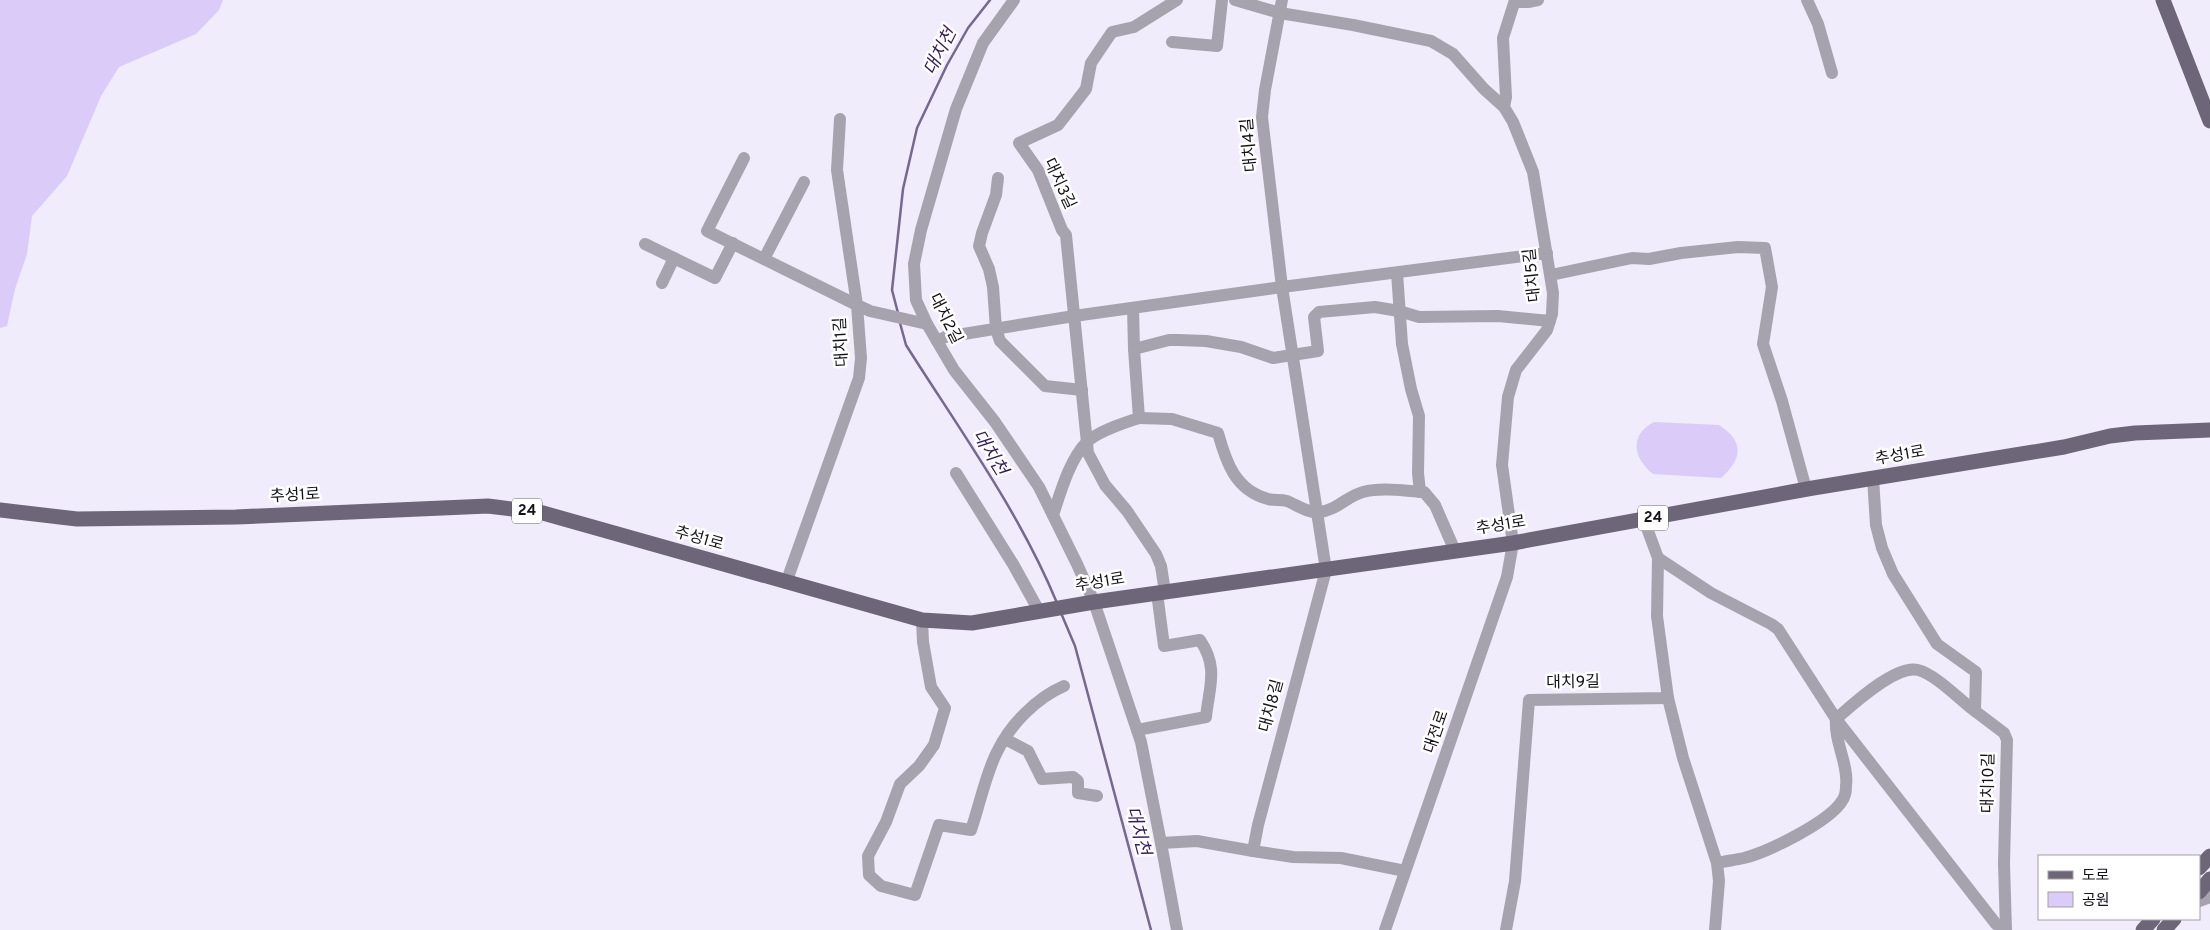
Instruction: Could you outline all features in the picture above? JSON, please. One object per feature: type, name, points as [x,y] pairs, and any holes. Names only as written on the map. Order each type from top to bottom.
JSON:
[{"type":"main road","points":[[2162,0],[2210,121]]},
{"type":"main road","name":"추성1로","points":[[0,510],[77,519],[236,517],[488,506],[543,513],[922,620],[972,623],[1161,592],[1513,543],[1873,478],[2064,447],[2110,436],[2210,430]]},
{"type":"main road","points":[[2200,867],[2210,856]]},
{"type":"main road","points":[[2200,891],[2210,878]]},
{"type":"main road","points":[[2143,930],[2151,920]]},
{"type":"main road","points":[[2164,930],[2173,920]]},
{"type":"street","name":"대치2길","points":[[1014,0],[983,43],[956,110],[921,230],[914,264],[914,286],[921,323],[937,342],[954,370],[1001,430],[1039,487],[1094,602]]},
{"type":"street","name":"대치3길","points":[[1137,730],[1206,717],[1212,686],[1211,659],[1200,640],[1164,646],[1161,566],[1156,554],[1127,511],[1105,485],[1088,453],[1066,235],[1062,230],[1038,170],[1019,143],[1058,125],[1086,89],[1091,63],[1112,32],[1134,27],[1177,0]]},
{"type":"street","points":[[1172,42],[1217,46],[1222,0]]},
{"type":"street","points":[[1235,0],[1280,13],[1353,25],[1431,41],[1453,54],[1484,89],[1504,107]]},
{"type":"street","name":"대치4길","points":[[1282,0],[1265,90],[1262,117],[1282,287],[1326,570]]},
{"type":"street","points":[[1515,1],[1528,2],[1538,0]]},
{"type":"street","points":[[1807,0],[1818,24],[1832,74]]},
{"type":"street","name":"대치5길","points":[[1513,543],[1502,465],[1508,398],[1516,370],[1540,340],[1550,321],[1553,305],[1548,253],[1533,172],[1504,107],[1506,97],[1502,38],[1515,1]]},
{"type":"street","points":[[840,119],[837,170],[857,305],[870,311],[921,323]]},
{"type":"street","name":"대치1길","points":[[744,158],[707,231],[857,305],[861,358],[859,378],[786,583]]},
{"type":"street","points":[[998,178],[996,195],[979,246],[989,269],[993,287],[996,329],[1000,340],[1045,386],[1082,390]]},
{"type":"street","points":[[764,259],[804,182]]},
{"type":"street","points":[[645,244],[716,278],[733,244]]},
{"type":"street","points":[[1551,275],[1632,258],[1649,259],[1681,253],[1738,247],[1765,248],[1772,287],[1763,344],[1782,401],[1806,490]]},
{"type":"street","points":[[937,342],[945,337],[1074,316],[1548,253]]},
{"type":"street","points":[[662,283],[674,258]]},
{"type":"street","points":[[1397,273],[1405,361],[1419,416],[1418,473],[1420,492]]},
{"type":"street","points":[[1134,349],[1169,340],[1206,341],[1250,349],[1273,358],[1293,356],[1318,351],[1314,317],[1319,312],[1368,307],[1399,311],[1418,317],[1498,316],[1550,321]]},
{"type":"street","points":[[1133,308],[1139,418]]},
{"type":"street","points":[[1053,515],[1069,470],[1087,442],[1119,424],[1139,418],[1172,419],[1218,433],[1227,464],[1235,477],[1248,489],[1269,500],[1281,499],[1309,511],[1318,512],[1330,510],[1363,492],[1390,490],[1420,492],[1430,497],[1435,505],[1455,551]]},
{"type":"street","points":[[956,473],[1013,564],[1039,611]]},
{"type":"street","points":[[1873,478],[1876,525],[1882,548],[1894,574],[1937,644],[1976,672],[1975,711]]},
{"type":"street","points":[[1644,520],[1658,558],[1657,616],[1668,698],[1683,758],[1717,863],[1719,881],[1715,930]]},
{"type":"street","name":"대전로","points":[[1385,930],[1507,577],[1513,543]]},
{"type":"street","points":[[1658,558],[1711,594],[1778,629],[1836,719],[1996,924],[2005,930]]},
{"type":"street","name":"대치8길","points":[[1253,851],[1262,810],[1326,570]]},
{"type":"street","points":[[1094,602],[1137,730],[1177,930]]},
{"type":"street","points":[[922,620],[922,642],[931,687],[945,708],[934,744],[919,766],[900,784],[886,822],[868,856],[869,875],[880,886],[915,895],[939,825],[971,830],[996,753],[1013,727],[1048,693],[1064,686]]},
{"type":"street","name":"대치10길","points":[[1836,719],[1856,701],[1885,681],[1906,670],[1912,669],[1927,674],[2004,732],[2007,740],[2004,864],[2005,930]]},
{"type":"street","name":"대치9길","points":[[1506,930],[1515,881],[1529,700],[1668,698]]},
{"type":"street","points":[[1717,863],[1745,858],[1761,852],[1812,826],[1839,806],[1844,799],[1847,782],[1835,731],[1836,719]]},
{"type":"street","points":[[1005,740],[1028,751],[1042,779],[1073,778],[1078,781],[1078,793],[1097,796]]},
{"type":"street","points":[[1161,843],[1197,841],[1292,857],[1341,858],[1405,871]]},
{"type":"green space","points":[[0,0],[223,0],[219,10],[196,34],[119,67],[101,96],[67,176],[32,216],[27,254],[15,289],[7,326],[0,328]]},
{"type":"green space","points":[[1654,422],[1719,425],[1727,431],[1737,444],[1738,451],[1733,464],[1721,478],[1653,474],[1641,461],[1638,454],[1637,440],[1640,433]]},
{"type":"waterway","name":"대치천","points":[[898,313],[892,290],[903,189],[917,128],[947,65],[968,28],[990,0]]},
{"type":"waterway","name":"대치천","points":[[900,323],[906,345],[1006,503],[1042,569],[1057,603]]},
{"type":"waterway","name":"대치천","points":[[1061,613],[1075,646],[1151,930]]}]
